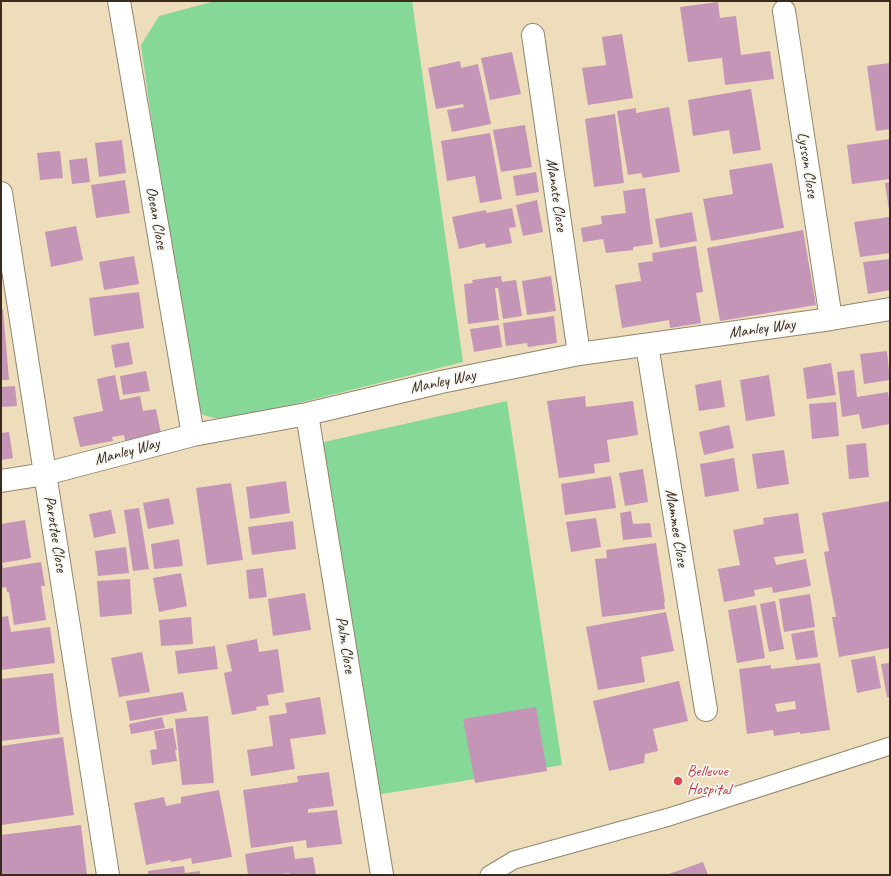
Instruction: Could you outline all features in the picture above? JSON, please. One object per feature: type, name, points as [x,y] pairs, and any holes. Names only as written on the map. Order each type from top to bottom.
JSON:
[{"type":"street","name":"Ocean Close","points":[[119,1],[193,435]]},
{"type":"street","name":"Lysson Close","points":[[784,11],[830,319]]},
{"type":"street","name":"Manate Close","points":[[533,35],[579,354]]},
{"type":"street","name":"Parottee Close","points":[[1,192],[108,875]]},
{"type":"street","name":"Manley Way","points":[[1,481],[45,474],[193,435],[308,414],[441,382],[579,354],[830,319],[890,309]]},
{"type":"street","name":"Mammee Close","points":[[647,345],[706,710]]},
{"type":"street","name":"Palm Close","points":[[308,414],[382,875]]},
{"type":"lane","points":[[488,875],[514,860],[669,817],[890,746]]},
{"type":"green space","points":[[215,1],[412,1],[463,362],[227,421],[206,416],[192,410],[141,45],[159,16]]},
{"type":"green space","points":[[507,401],[562,765],[370,796],[315,444]]},
{"type":"building","points":[[718,2],[720,18],[736,16],[741,55],[770,51],[774,79],[725,85],[722,58],[688,62],[680,7]]},
{"type":"building","points":[[622,34],[633,98],[588,105],[582,68],[606,65],[602,37]]},
{"type":"building","points":[[512,52],[521,94],[490,100],[481,58]]},
{"type":"building","points":[[460,61],[461,68],[478,64],[491,124],[452,132],[447,110],[464,107],[463,104],[436,109],[428,68]]},
{"type":"building","points":[[890,63],[890,129],[876,131],[867,66]]},
{"type":"building","points":[[751,89],[761,150],[733,154],[729,130],[693,136],[688,100]]},
{"type":"building","points":[[669,107],[680,172],[643,178],[641,173],[628,175],[617,111],[636,108],[636,113]]},
{"type":"building","points":[[615,114],[624,183],[594,187],[585,119]]},
{"type":"building","points":[[525,125],[532,167],[501,172],[493,130]]},
{"type":"building","points":[[490,133],[502,199],[480,203],[475,176],[447,181],[441,141]]},
{"type":"building","points":[[890,139],[890,179],[852,184],[847,145]]},
{"type":"building","points":[[122,140],[126,173],[99,177],[95,143]]},
{"type":"building","points":[[60,151],[63,178],[40,180],[37,153]]},
{"type":"building","points":[[87,158],[90,182],[72,184],[69,160]]},
{"type":"building","points":[[772,163],[784,228],[711,241],[703,199],[733,194],[729,170]]},
{"type":"building","points":[[536,172],[539,192],[516,196],[513,176]]},
{"type":"building","points":[[125,180],[130,213],[96,218],[91,185]]},
{"type":"building","points":[[890,182],[890,209],[889,210],[885,183]]},
{"type":"building","points":[[645,188],[653,244],[633,247],[633,250],[606,253],[603,239],[583,242],[581,228],[602,224],[601,216],[626,213],[623,191]]},
{"type":"building","points":[[537,200],[543,232],[523,236],[516,205]]},
{"type":"building","points":[[512,208],[516,227],[509,228],[512,243],[486,248],[485,243],[459,249],[452,217],[486,210],[487,213]]},
{"type":"building","points":[[692,212],[697,241],[660,248],[655,219]]},
{"type":"building","points":[[889,217],[890,253],[860,257],[854,222]]},
{"type":"building","points":[[76,226],[83,260],[51,267],[45,232]]},
{"type":"building","points":[[803,230],[816,305],[720,321],[707,248]]},
{"type":"building","points":[[696,246],[703,292],[696,293],[701,323],[670,328],[669,320],[622,328],[615,285],[641,281],[638,263],[653,261],[652,253]]},
{"type":"building","points":[[134,256],[139,284],[104,290],[99,262]]},
{"type":"building","points":[[890,259],[890,290],[868,294],[863,262]]},
{"type":"building","points":[[501,276],[502,282],[516,280],[522,316],[503,319],[498,288],[495,288],[499,320],[468,324],[464,284],[473,283],[472,280]]},
{"type":"building","points":[[551,276],[556,311],[527,315],[522,281]]},
{"type":"building","points":[[139,292],[144,328],[94,336],[89,298]]},
{"type":"building","points":[[1,309],[3,309],[9,380],[1,380]]},
{"type":"building","points":[[554,316],[557,343],[528,347],[527,343],[506,346],[503,323]]},
{"type":"building","points":[[499,325],[502,347],[474,352],[470,329]]},
{"type":"building","points":[[129,342],[133,364],[115,368],[111,345]]},
{"type":"building","points":[[887,351],[890,380],[864,384],[860,354]]},
{"type":"building","points":[[831,363],[836,395],[807,399],[803,368]]},
{"type":"building","points":[[854,370],[857,397],[888,392],[890,404],[890,424],[862,429],[859,414],[842,417],[837,372]]},
{"type":"building","points":[[146,371],[150,391],[123,395],[120,376]]},
{"type":"building","points":[[115,375],[120,400],[140,396],[143,411],[156,409],[162,438],[126,446],[124,435],[112,437],[113,441],[80,447],[73,417],[103,411],[97,379]]},
{"type":"building","points":[[769,375],[775,416],[746,421],[740,380]]},
{"type":"building","points":[[721,380],[725,407],[699,411],[695,385]]},
{"type":"building","points":[[15,386],[17,406],[1,407],[1,387]]},
{"type":"building","points":[[585,396],[586,407],[633,401],[638,435],[607,440],[610,462],[594,464],[595,473],[559,478],[547,401]]},
{"type":"building","points":[[836,402],[839,436],[812,439],[809,404]]},
{"type":"building","points":[[729,425],[734,448],[704,455],[699,432]]},
{"type":"building","points":[[9,432],[13,458],[1,460],[1,433]]},
{"type":"building","points":[[866,443],[869,477],[849,479],[846,445]]},
{"type":"building","points":[[784,450],[789,484],[757,489],[752,454]]},
{"type":"building","points":[[734,458],[739,491],[705,497],[700,464]]},
{"type":"building","points":[[643,469],[648,502],[625,506],[619,473]]},
{"type":"building","points":[[611,476],[616,508],[565,515],[561,484]]},
{"type":"building","points":[[286,481],[290,513],[250,519],[246,487]]},
{"type":"building","points":[[231,483],[243,560],[207,565],[196,488]]},
{"type":"building","points":[[169,498],[174,524],[148,529],[143,503]]},
{"type":"building","points":[[890,501],[890,648],[839,657],[832,617],[836,617],[824,552],[829,551],[822,513]]},
{"type":"building","points":[[139,508],[149,569],[133,571],[124,510]]},
{"type":"building","points":[[111,510],[116,533],[94,538],[89,514]]},
{"type":"building","points":[[631,511],[633,524],[650,523],[652,537],[623,540],[620,513]]},
{"type":"building","points":[[798,513],[804,553],[774,557],[776,565],[806,559],[811,586],[773,593],[772,587],[754,590],[755,596],[724,602],[718,569],[740,565],[733,530],[764,524],[763,518]]},
{"type":"building","points":[[596,518],[601,547],[571,552],[566,522]]},
{"type":"building","points":[[25,520],[31,558],[2,563],[3,568],[41,562],[45,586],[41,586],[46,620],[14,625],[9,592],[7,592],[6,587],[1,588],[1,524]]},
{"type":"building","points":[[293,521],[296,549],[252,555],[248,527]]},
{"type":"building","points":[[179,539],[183,566],[154,569],[151,544]]},
{"type":"building","points":[[656,543],[665,609],[602,617],[595,559],[607,558],[606,550]]},
{"type":"building","points":[[126,547],[129,573],[98,576],[95,551]]},
{"type":"building","points":[[263,568],[267,597],[249,599],[246,570]]},
{"type":"building","points":[[181,573],[187,606],[159,612],[153,578]]},
{"type":"building","points":[[130,579],[132,614],[100,617],[97,581]]},
{"type":"building","points":[[305,593],[311,630],[273,636],[268,599]]},
{"type":"building","points":[[810,594],[815,627],[784,632],[779,599]]},
{"type":"building","points":[[775,601],[784,649],[769,652],[760,604]]},
{"type":"building","points":[[756,605],[765,658],[737,663],[728,610]]},
{"type":"building","points":[[666,612],[674,651],[641,657],[645,682],[598,690],[586,627]]},
{"type":"building","points":[[8,616],[11,632],[50,627],[55,663],[1,670],[1,617]]},
{"type":"building","points":[[191,617],[193,644],[161,646],[159,620]]},
{"type":"building","points":[[814,630],[818,657],[796,660],[791,634]]},
{"type":"building","points":[[257,639],[259,652],[278,649],[284,692],[267,695],[269,705],[256,707],[257,710],[232,715],[224,673],[232,671],[226,645]]},
{"type":"building","points":[[215,646],[218,669],[178,674],[175,651]]},
{"type":"building","points":[[142,652],[150,692],[119,697],[111,658]]},
{"type":"building","points":[[875,656],[881,688],[857,693],[851,660]]},
{"type":"building","points":[[820,663],[830,730],[800,734],[800,732],[774,736],[773,730],[747,734],[739,669],[771,665],[771,669]],"holes":[[[795,701],[796,709],[777,712],[775,704]]]},
{"type":"building","points":[[890,663],[890,697],[887,697],[881,664]]},
{"type":"building","points":[[53,673],[60,734],[1,741],[1,679]]},
{"type":"building","points":[[679,681],[688,721],[653,729],[658,751],[645,754],[644,763],[609,771],[593,701]]},
{"type":"building","points":[[183,692],[187,711],[130,721],[126,701]]},
{"type":"building","points":[[320,697],[326,734],[290,739],[295,769],[251,776],[247,750],[273,746],[269,716],[287,713],[285,703]]},
{"type":"building","points":[[536,707],[547,771],[475,783],[463,719]]},
{"type":"building","points":[[208,716],[214,783],[182,785],[175,719]]},
{"type":"building","points":[[162,717],[165,728],[131,734],[129,724]]},
{"type":"building","points":[[173,728],[177,750],[175,750],[177,761],[152,765],[150,750],[157,749],[154,731]]},
{"type":"building","points":[[63,737],[74,815],[1,825],[1,746]]},
{"type":"building","points":[[329,772],[334,806],[308,809],[308,813],[337,810],[342,844],[307,848],[306,840],[251,848],[243,790],[298,782],[297,776]]},
{"type":"building","points":[[219,790],[232,857],[192,864],[191,858],[171,862],[170,860],[146,865],[134,803],[164,797],[166,806],[181,803],[181,797]]},
{"type":"building","points":[[81,825],[87,875],[1,875],[1,835]]},
{"type":"building","points":[[293,846],[295,859],[313,857],[316,875],[290,875],[289,873],[275,875],[248,875],[245,854]]},
{"type":"building","points":[[703,862],[708,875],[666,875]]},
{"type":"building","points":[[184,866],[185,873],[200,871],[200,875],[148,875],[148,871]]},
{"type":"place","name":"Bellevue Hospital","points":[[678,781]]}]
